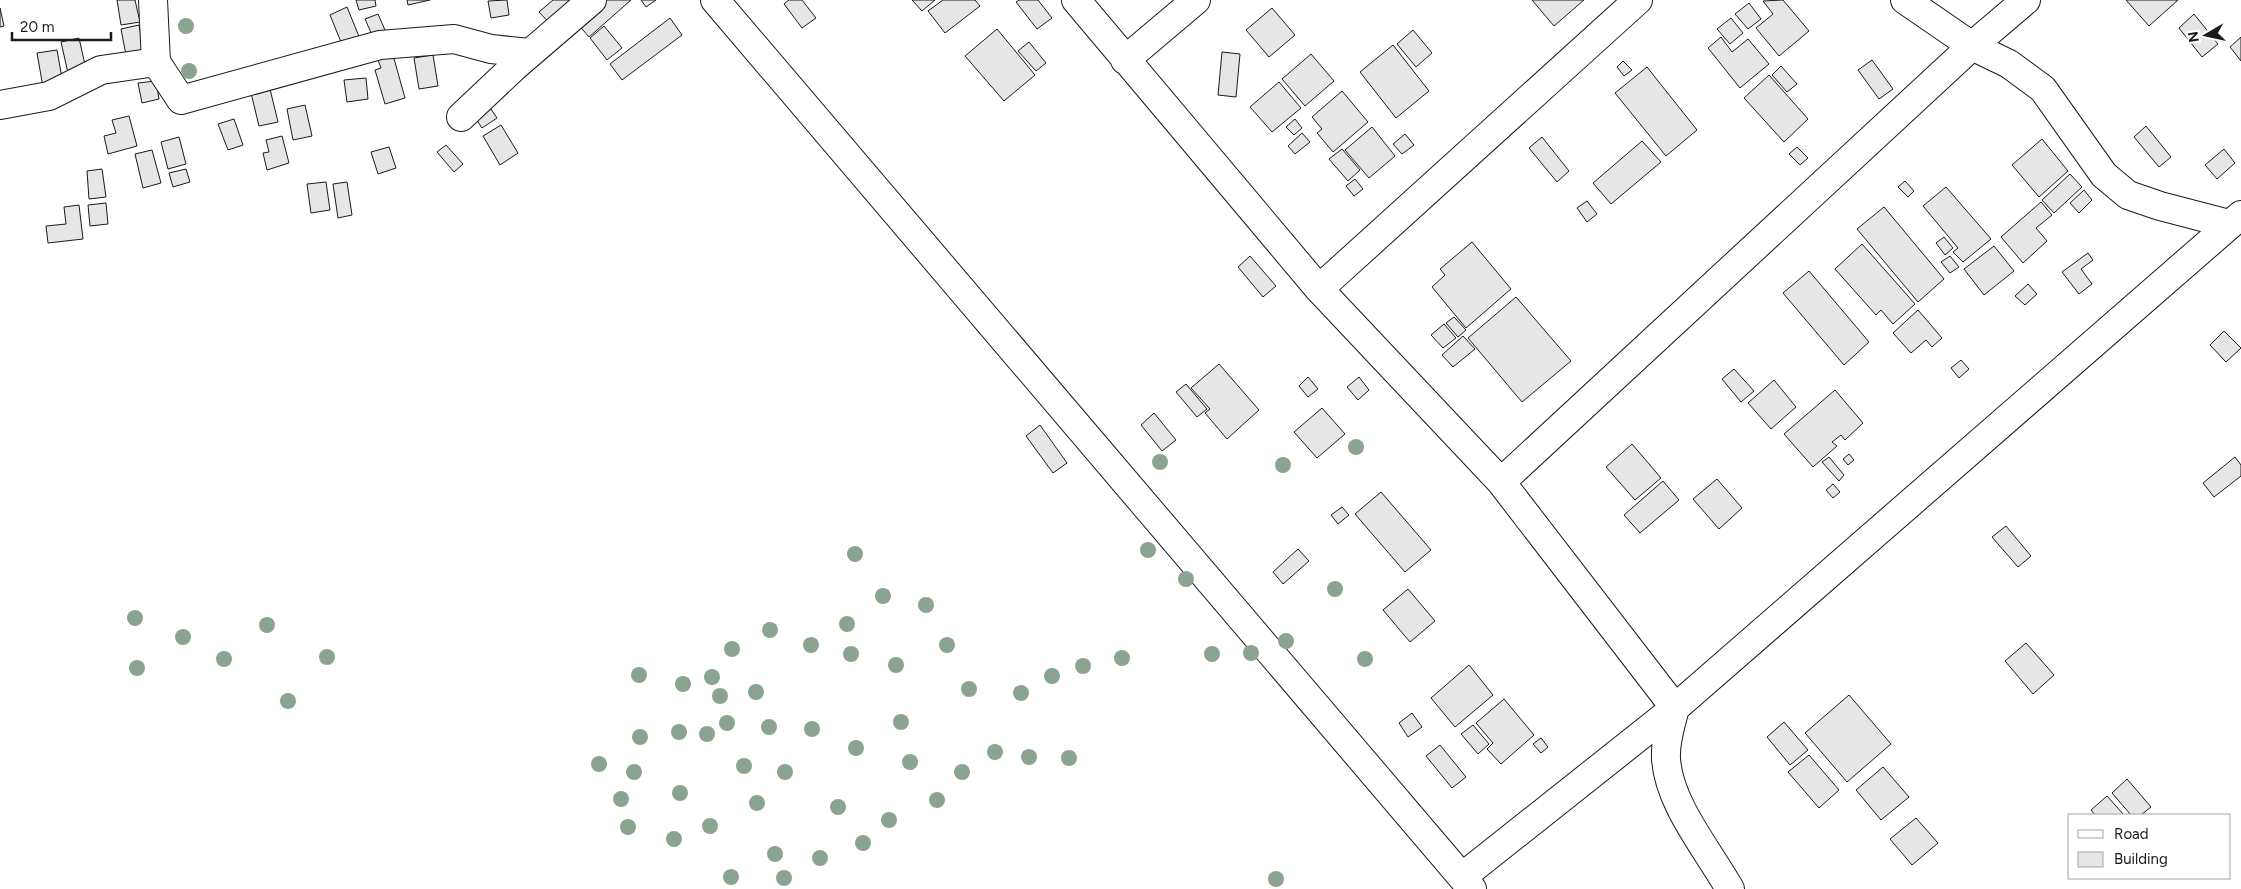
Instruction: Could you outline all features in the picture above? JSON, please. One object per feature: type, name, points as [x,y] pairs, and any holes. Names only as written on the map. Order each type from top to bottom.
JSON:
[{"type":"street","points":[[153,0],[156,62],[181,100],[380,45],[454,39],[491,49],[530,53]]},
{"type":"street","points":[[461,117],[530,53],[592,0]]},
{"type":"street","points":[[715,0],[1467,883],[1675,708],[2235,219]]},
{"type":"street","points":[[1076,0],[1319,289],[1502,482],[1675,708],[1666,756],[1670,782],[1691,826],[1730,889]]},
{"type":"street","points":[[1125,60],[1196,0]]},
{"type":"street","points":[[1319,289],[1638,0]]},
{"type":"street","points":[[1905,0],[1972,46],[2009,64],[2043,89],[2104,175],[2128,195],[2160,206],[2235,219]]},
{"type":"street","points":[[1502,482],[1972,46],[2026,0]]},
{"type":"street","points":[[0,105],[49,96],[101,70],[156,62]]},
{"type":"building","points":[[117,0],[135,0],[140,22],[121,25]]},
{"type":"building","points":[[356,0],[375,0],[376,6],[359,10]]},
{"type":"building","points":[[407,0],[430,0],[408,5]]},
{"type":"building","points":[[507,0],[509,15],[491,18],[488,1]]},
{"type":"building","points":[[553,0],[574,0],[552,26],[539,12]]},
{"type":"building","points":[[603,0],[631,0],[589,37],[577,23]]},
{"type":"building","points":[[641,0],[656,0],[646,7]]},
{"type":"building","points":[[789,0],[802,0],[816,18],[802,28],[784,4]]},
{"type":"building","points":[[912,0],[935,0],[922,11]]},
{"type":"building","points":[[943,0],[975,0],[980,6],[945,33],[928,11]]},
{"type":"building","points":[[1019,0],[1038,0],[1052,18],[1037,29],[1016,2]]},
{"type":"building","points":[[1532,0],[1584,0],[1554,26]]},
{"type":"building","points":[[1783,0],[1809,31],[1779,56],[1756,28],[1773,14],[1763,1]]},
{"type":"building","points":[[2126,0],[2178,0],[2149,26]]},
{"type":"building","points":[[1749,3],[1761,19],[1748,29],[1735,14]]},
{"type":"building","points":[[347,7],[360,39],[343,47],[330,15]]},
{"type":"building","points":[[0,8],[4,26],[0,27]]},
{"type":"building","points":[[1272,8],[1295,35],[1269,57],[1246,30]]},
{"type":"building","points":[[378,14],[385,30],[372,35],[365,19]]},
{"type":"building","points":[[2194,14],[2218,44],[2202,57],[2179,28]]},
{"type":"building","points":[[670,18],[682,35],[622,80],[610,64]]},
{"type":"building","points":[[1731,18],[1743,33],[1730,44],[1717,29]]},
{"type":"building","points":[[139,25],[144,52],[126,55],[121,29]]},
{"type":"building","points":[[604,26],[622,48],[607,60],[590,38]]},
{"type":"building","points":[[997,29],[1035,75],[1004,101],[965,56]]},
{"type":"building","points":[[1413,30],[1432,53],[1416,67],[1397,44]]},
{"type":"building","points":[[1721,37],[1732,52],[1748,39],[1769,64],[1740,88],[1708,48]]},
{"type":"building","points":[[2241,37],[2241,61],[2230,47]]},
{"type":"building","points":[[79,38],[86,69],[68,73],[61,42]]},
{"type":"building","points":[[1029,42],[1046,63],[1036,71],[1018,51]]},
{"type":"building","points":[[1393,45],[1429,91],[1396,118],[1360,72]]},
{"type":"building","points":[[57,50],[63,84],[43,87],[37,53]]},
{"type":"building","points":[[1222,52],[1240,54],[1236,97],[1218,95]]},
{"type":"building","points":[[1311,54],[1334,81],[1305,106],[1282,79]]},
{"type":"building","points":[[393,55],[405,98],[385,104],[375,70],[381,68],[378,60]]},
{"type":"building","points":[[433,55],[438,86],[419,89],[414,58]]},
{"type":"building","points":[[1872,60],[1893,89],[1879,99],[1858,70]]},
{"type":"building","points":[[1623,61],[1632,70],[1624,76],[1617,67]]},
{"type":"building","points":[[1781,66],[1797,84],[1787,92],[1772,75]]},
{"type":"building","points":[[1647,67],[1697,130],[1666,156],[1615,93]]},
{"type":"building","points":[[1769,75],[1808,119],[1784,142],[1744,98]]},
{"type":"building","points":[[366,78],[368,99],[347,102],[344,80]]},
{"type":"building","points":[[156,81],[159,99],[142,103],[138,83]]},
{"type":"building","points":[[1279,82],[1301,108],[1272,132],[1250,107]]},
{"type":"building","points":[[270,89],[278,122],[259,126],[251,93]]},
{"type":"building","points":[[1342,91],[1368,122],[1333,152],[1317,133],[1322,129],[1312,117]]},
{"type":"building","points":[[305,105],[312,136],[293,140],[287,109]]},
{"type":"building","points":[[489,106],[497,118],[482,128],[474,116]]},
{"type":"building","points":[[129,116],[137,146],[108,154],[104,136],[116,133],[112,120]]},
{"type":"building","points":[[234,119],[243,145],[228,150],[218,124]]},
{"type":"building","points":[[1295,119],[1302,128],[1294,135],[1286,127]]},
{"type":"building","points":[[501,125],[518,153],[500,165],[483,136]]},
{"type":"building","points":[[2146,126],[2171,157],[2159,167],[2134,137]]},
{"type":"building","points":[[1372,127],[1395,156],[1369,178],[1345,150]]},
{"type":"building","points":[[1302,133],[1310,142],[1295,154],[1288,146]]},
{"type":"building","points":[[1405,134],[1414,145],[1402,154],[1393,144]]},
{"type":"building","points":[[282,136],[289,163],[267,170],[263,153],[269,152],[266,140]]},
{"type":"building","points":[[179,137],[186,164],[168,169],[161,142]]},
{"type":"building","points":[[1542,137],[1569,171],[1557,182],[1529,148]]},
{"type":"building","points":[[2042,139],[2068,171],[2039,197],[2012,165]]},
{"type":"building","points":[[1642,141],[1661,162],[1611,204],[1593,183]]},
{"type":"building","points":[[446,145],[463,164],[454,172],[437,152]]},
{"type":"building","points":[[389,147],[396,168],[378,174],[371,152]]},
{"type":"building","points":[[1797,147],[1808,158],[1800,165],[1789,154]]},
{"type":"building","points":[[1342,149],[1360,170],[1348,181],[1329,159]]},
{"type":"building","points":[[2224,149],[2235,163],[2217,179],[2205,165]]},
{"type":"building","points":[[152,150],[161,183],[143,188],[135,154]]},
{"type":"building","points":[[102,169],[106,197],[89,199],[87,171]]},
{"type":"building","points":[[186,169],[190,182],[173,187],[169,173]]},
{"type":"building","points":[[2070,174],[2082,187],[2054,213],[2042,200]]},
{"type":"building","points":[[1355,179],[1363,189],[1354,196],[1346,186]]},
{"type":"building","points":[[1905,181],[1914,191],[1908,197],[1898,187]]},
{"type":"building","points":[[326,182],[330,210],[311,213],[307,184]]},
{"type":"building","points":[[347,182],[352,215],[338,218],[333,184]]},
{"type":"building","points":[[1946,187],[1991,239],[1963,262],[1953,252],[1958,248],[1923,206]]},
{"type":"building","points":[[2084,190],[2092,200],[2079,213],[2070,203]]},
{"type":"building","points":[[1587,201],[1597,214],[1587,222],[1577,208]]},
{"type":"building","points":[[2041,202],[2052,215],[2036,228],[2047,241],[2023,263],[2001,237]]},
{"type":"building","points":[[106,203],[108,224],[90,226],[88,205]]},
{"type":"building","points":[[79,205],[83,239],[48,243],[46,226],[66,224],[64,207]]},
{"type":"building","points":[[1884,207],[1944,279],[1918,302],[1857,229]]},
{"type":"building","points":[[1944,237],[1953,248],[1945,255],[1936,243]]},
{"type":"building","points":[[1472,242],[1511,289],[1466,328],[1432,287],[1445,275],[1440,269]]},
{"type":"building","points":[[1862,244],[1915,304],[1893,324],[1881,310],[1876,315],[1835,269]]},
{"type":"building","points":[[1994,246],[2014,271],[1984,295],[1964,269]]},
{"type":"building","points":[[2088,253],[2093,260],[2081,269],[2092,284],[2079,294],[2062,272]]},
{"type":"building","points":[[1250,256],[1276,286],[1263,297],[1238,267]]},
{"type":"building","points":[[1950,256],[1959,267],[1950,273],[1941,262]]},
{"type":"building","points":[[1809,271],[1869,342],[1844,365],[1783,293]]},
{"type":"building","points":[[2028,284],[2037,294],[2025,305],[2015,296]]},
{"type":"building","points":[[1516,297],[1571,361],[1522,402],[1468,338]]},
{"type":"building","points":[[1918,310],[1942,338],[1932,347],[1926,340],[1911,353],[1893,333]]},
{"type":"building","points":[[1454,317],[1466,330],[1458,337],[1446,323]]},
{"type":"building","points":[[1444,324],[1456,338],[1443,348],[1431,335]]},
{"type":"building","points":[[2224,331],[2241,348],[2226,362],[2210,345]]},
{"type":"building","points":[[1463,336],[1475,349],[1453,367],[1442,355]]},
{"type":"building","points":[[1961,360],[1969,369],[1959,378],[1951,368]]},
{"type":"building","points":[[1219,364],[1259,410],[1227,439],[1205,413],[1210,409],[1191,388]]},
{"type":"building","points":[[1734,369],[1754,391],[1741,402],[1722,379]]},
{"type":"building","points":[[1308,377],[1318,389],[1308,397],[1299,386]]},
{"type":"building","points":[[1359,377],[1369,390],[1358,400],[1347,387]]},
{"type":"building","points":[[1774,380],[1796,407],[1771,429],[1748,403]]},
{"type":"building","points":[[1186,384],[1207,409],[1197,417],[1176,392]]},
{"type":"building","points":[[1835,390],[1863,423],[1845,440],[1841,435],[1832,442],[1837,446],[1813,467],[1784,434]]},
{"type":"building","points":[[1322,408],[1345,434],[1317,458],[1294,432]]},
{"type":"building","points":[[1154,413],[1176,440],[1162,451],[1141,425]]},
{"type":"building","points":[[1040,425],[1067,463],[1053,473],[1026,436]]},
{"type":"building","points":[[1632,444],[1661,478],[1635,500],[1606,467]]},
{"type":"building","points":[[1849,454],[1854,460],[1848,465],[1843,459]]},
{"type":"building","points":[[1829,457],[1844,475],[1839,481],[1822,462]]},
{"type":"building","points":[[2235,457],[2241,465],[2241,476],[2214,497],[2203,483]]},
{"type":"building","points":[[1717,479],[1742,508],[1719,529],[1693,499]]},
{"type":"building","points":[[1663,481],[1679,500],[1640,533],[1624,515]]},
{"type":"building","points":[[1833,484],[1840,492],[1833,498],[1826,490]]},
{"type":"building","points":[[1381,492],[1431,550],[1405,572],[1355,514]]},
{"type":"building","points":[[1342,507],[1349,515],[1338,524],[1331,515]]},
{"type":"building","points":[[2006,526],[2031,556],[2018,567],[1992,537]]},
{"type":"building","points":[[1298,549],[1309,561],[1283,584],[1273,572]]},
{"type":"building","points":[[1408,589],[1435,621],[1410,642],[1383,610]]},
{"type":"building","points":[[2026,643],[2054,675],[2033,694],[2005,661]]},
{"type":"building","points":[[1469,665],[1493,695],[1455,727],[1431,698]]},
{"type":"building","points":[[1849,695],[1891,744],[1847,782],[1805,733]]},
{"type":"building","points":[[1504,699],[1534,735],[1501,764],[1487,749],[1493,743],[1476,723]]},
{"type":"building","points":[[1412,713],[1422,727],[1408,737],[1399,723]]},
{"type":"building","points":[[1784,722],[1808,750],[1790,765],[1767,737]]},
{"type":"building","points":[[1473,725],[1489,744],[1478,754],[1461,734]]},
{"type":"building","points":[[1541,738],[1548,747],[1541,753],[1533,744]]},
{"type":"building","points":[[1440,745],[1466,777],[1452,788],[1426,756]]},
{"type":"building","points":[[1809,755],[1839,790],[1819,808],[1788,772]]},
{"type":"building","points":[[1883,767],[1909,797],[1881,820],[1856,790]]},
{"type":"building","points":[[2127,779],[2151,807],[2142,814],[2130,814],[2112,793]]},
{"type":"building","points":[[2107,796],[2123,814],[2094,814],[2091,810]]},
{"type":"building","points":[[1916,818],[1938,843],[1912,865],[1890,839]]}]
